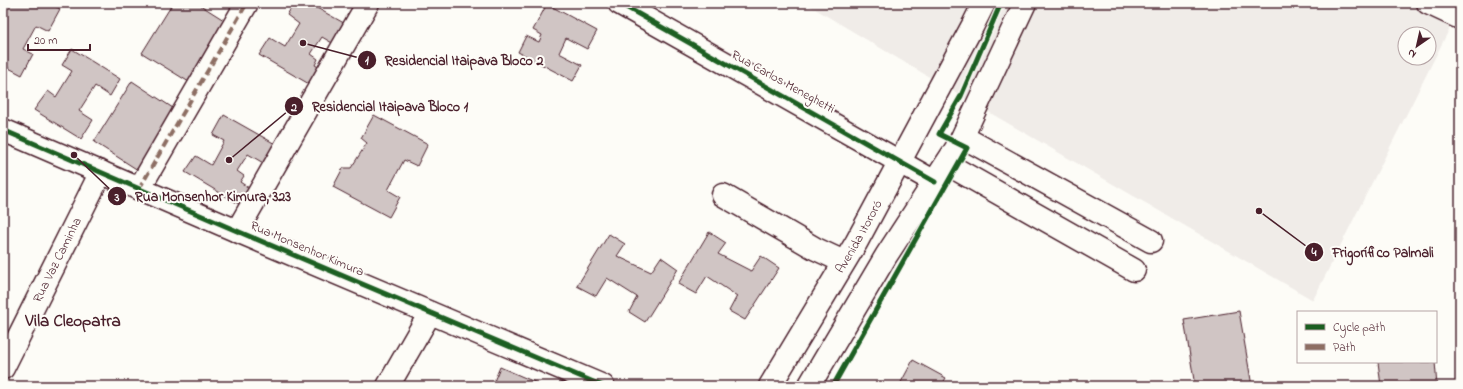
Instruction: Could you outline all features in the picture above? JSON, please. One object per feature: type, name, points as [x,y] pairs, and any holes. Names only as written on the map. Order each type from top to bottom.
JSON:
[{"type":"street","points":[[139,189],[247,3]]},
{"type":"street","points":[[237,231],[368,3]]},
{"type":"street","name":"Rua Carlos Meneghetti","points":[[619,3],[901,161],[941,173],[1009,200],[1134,270]]},
{"type":"street","name":"Avenida Itororó","points":[[770,386],[856,244],[984,3]]},
{"type":"street","points":[[809,386],[886,256],[963,137],[1025,3]]},
{"type":"street","points":[[1428,3],[1460,18]]},
{"type":"street","name":"Rua Monsenhor Kimura","points":[[3,130],[603,386]]},
{"type":"street","points":[[963,137],[1151,241]]},
{"type":"street","points":[[1009,200],[1024,171]]},
{"type":"street","name":"Rua Vaz Caminha","points":[[3,368],[101,172]]},
{"type":"street","points":[[724,195],[816,249],[844,262]]},
{"type":"street","points":[[388,386],[430,313]]},
{"type":"shaded area","points":[[805,3],[1460,3],[1460,8],[1437,54],[1437,26],[1397,26],[1397,66],[1431,66],[1313,300],[961,96]]},
{"type":"building","points":[[3,3],[49,3],[60,9],[48,31],[36,25],[23,49],[33,54],[22,75],[3,65],[3,18],[6,11],[3,10]]},
{"type":"building","points":[[173,3],[197,3],[227,22],[189,82],[142,53]]},
{"type":"building","points":[[294,3],[308,3],[351,27],[339,47],[322,37],[311,54],[318,59],[315,65],[325,71],[316,88],[259,55],[270,38],[285,47],[299,24],[287,15]]},
{"type":"building","points":[[547,4],[597,31],[587,49],[566,38],[559,53],[582,65],[573,81],[518,52],[526,36],[539,42],[542,35],[533,30]]},
{"type":"building","points":[[72,49],[120,79],[110,96],[95,86],[79,111],[93,120],[81,139],[34,110],[48,91],[56,97],[72,71],[62,65]]},
{"type":"building","points":[[132,81],[179,112],[141,172],[94,142]]},
{"type":"building","points":[[224,115],[277,145],[265,164],[248,154],[237,171],[244,176],[240,182],[252,190],[242,206],[185,172],[196,156],[211,165],[224,141],[213,135]]},
{"type":"building","points":[[374,115],[428,144],[417,166],[404,160],[388,190],[400,197],[389,217],[333,187],[343,168],[351,168],[367,143],[361,138]]},
{"type":"building","points":[[709,232],[726,243],[718,254],[751,271],[761,256],[779,268],[745,320],[729,311],[737,296],[707,276],[696,294],[678,284]]},
{"type":"building","points":[[609,234],[625,244],[617,256],[651,272],[661,257],[678,269],[645,322],[629,312],[637,297],[607,278],[596,296],[577,286]]},
{"type":"building","points":[[1239,311],[1252,386],[1195,386],[1184,320]]},
{"type":"building","points":[[913,360],[946,378],[941,386],[899,386]]},
{"type":"building","points":[[1378,363],[1435,363],[1437,386],[1381,386]]},
{"type":"building","points":[[500,367],[544,386],[492,386]]},
{"type":"marked path","points":[[139,189],[247,3]]},
{"type":"cycle path","points":[[619,3],[935,182]]},
{"type":"cycle path","points":[[833,386],[967,148],[939,134],[961,96],[1001,3]]},
{"type":"cycle path","points":[[3,130],[603,386]]},
{"type":"place","name":"Residencial Itaipava Bloco 2","points":[[303,43]]},
{"type":"place","name":"Rua Monsenhor Kimura, 323","points":[[74,155]]},
{"type":"place","name":"Residencial Itaipava Bloco 1","points":[[229,160]]},
{"type":"place","name":"Frigorífico Palmali","points":[[1259,211]]},
{"type":"district","name":"Vila Cleopatra","points":[[73,321]]}]
